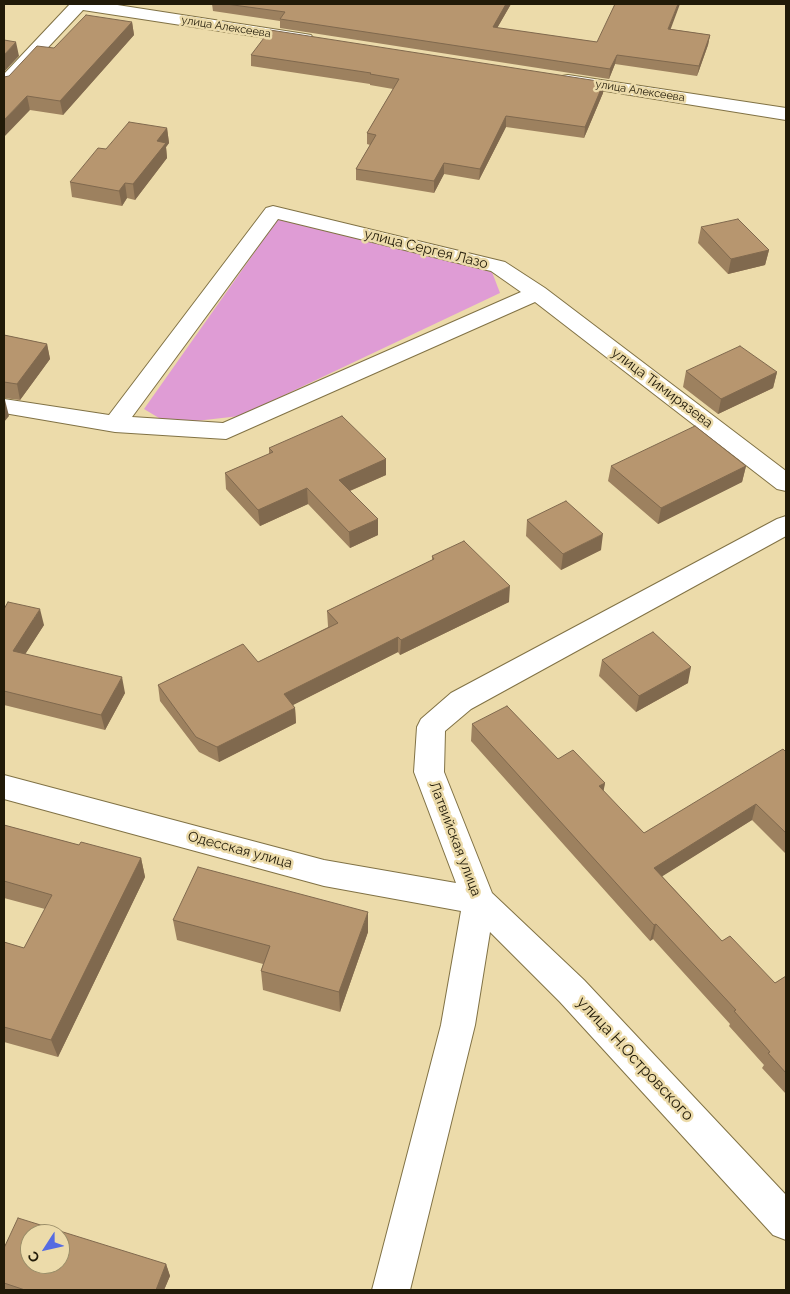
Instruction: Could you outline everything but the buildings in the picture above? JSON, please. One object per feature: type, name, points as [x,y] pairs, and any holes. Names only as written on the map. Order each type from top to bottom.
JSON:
[{"type":"street","name":"улица Алексеева","points":[[79,4],[325,42]]},
{"type":"street","points":[[4,84],[79,4]]},
{"type":"street","name":"улица Алексеева","points":[[551,77],[786,114]]},
{"type":"street","name":"улица Сергея Лазо","points":[[115,424],[273,212],[498,266],[537,293]]},
{"type":"street","points":[[4,406],[115,424],[226,431],[537,293]]},
{"type":"street","name":"улица Тимирязева","points":[[537,293],[786,483]]},
{"type":"street","name":"Латвийская улица","points":[[391,1290],[458,1025],[479,901],[429,772],[432,727],[461,701],[786,524]]},
{"type":"street","name":"Одесская улица","points":[[4,787],[324,873],[479,901]]},
{"type":"street","name":"улица Н.Островского","points":[[479,901],[572,991],[785,1218]]},
{"type":"shaded area","points":[[278,219],[492,272],[500,293],[240,416],[169,424],[144,409]]}]
